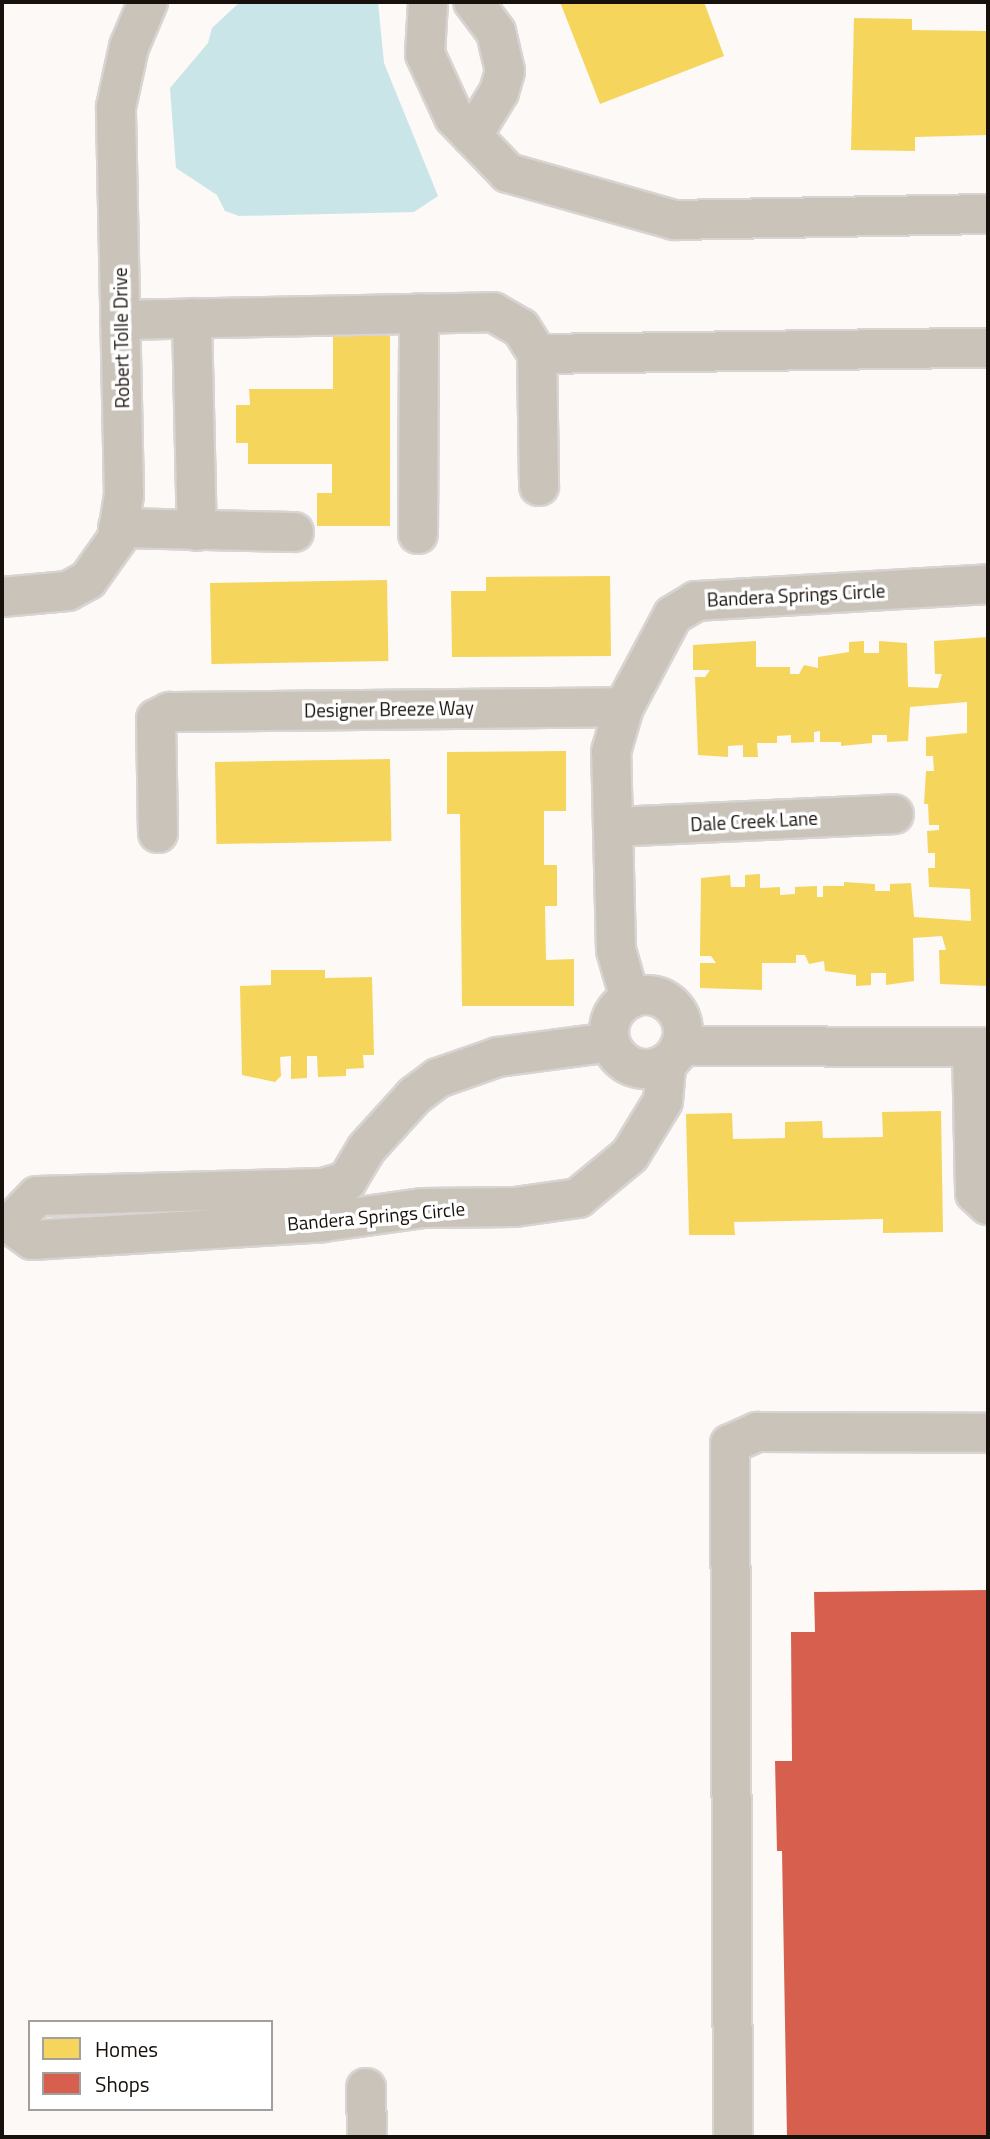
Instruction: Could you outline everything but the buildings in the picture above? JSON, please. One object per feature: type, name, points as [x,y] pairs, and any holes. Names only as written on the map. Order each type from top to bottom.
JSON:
[{"type":"street","name":"Robert Tolle Drive","points":[[2,597],[57,593],[88,580],[105,561],[118,528],[124,495],[116,107],[129,47],[148,2]]},
{"type":"street","points":[[428,2],[425,54],[454,117],[508,173],[674,220],[988,214]]},
{"type":"street","points":[[472,136],[499,92],[505,71],[496,32],[473,2]]},
{"type":"street","points":[[120,320],[493,312],[521,328],[537,354],[538,486]]},
{"type":"street","points":[[418,534],[419,313]]},
{"type":"street","points":[[192,318],[197,531]]},
{"type":"street","points":[[537,354],[988,348]]},
{"type":"street","points":[[118,528],[294,532]]},
{"type":"street","name":"Bandera Springs Circle","points":[[630,999],[617,950],[611,752],[624,706],[673,615],[696,601],[988,583]]},
{"type":"street","name":"Designer Breeze Way","points":[[158,833],[156,719],[170,712],[624,706]]},
{"type":"street","name":"Dale Creek Lane","points":[[613,827],[894,814]]},
{"type":"street","points":[[673,1055],[681,1020],[666,1001],[654,996],[630,999],[613,1016],[610,1042],[631,1066],[642,1069],[673,1055],[980,1047],[975,1193],[988,1205]]},
{"type":"street","name":"Bandera Springs Circle","points":[[610,1042],[498,1057],[438,1078],[414,1096],[366,1149],[347,1181],[323,1188],[37,1196],[6,1224],[32,1240],[324,1222],[422,1208],[515,1207],[578,1198],[630,1155],[663,1101],[673,1055]]},
{"type":"street","points":[[733,2137],[730,1444],[757,1432],[988,1433]]},
{"type":"street","points":[[366,2088],[367,2137]]},
{"type":"water","points":[[240,2],[378,2],[384,63],[438,196],[414,212],[239,216],[225,211],[217,195],[176,168],[170,88],[208,43],[212,28]]}]
